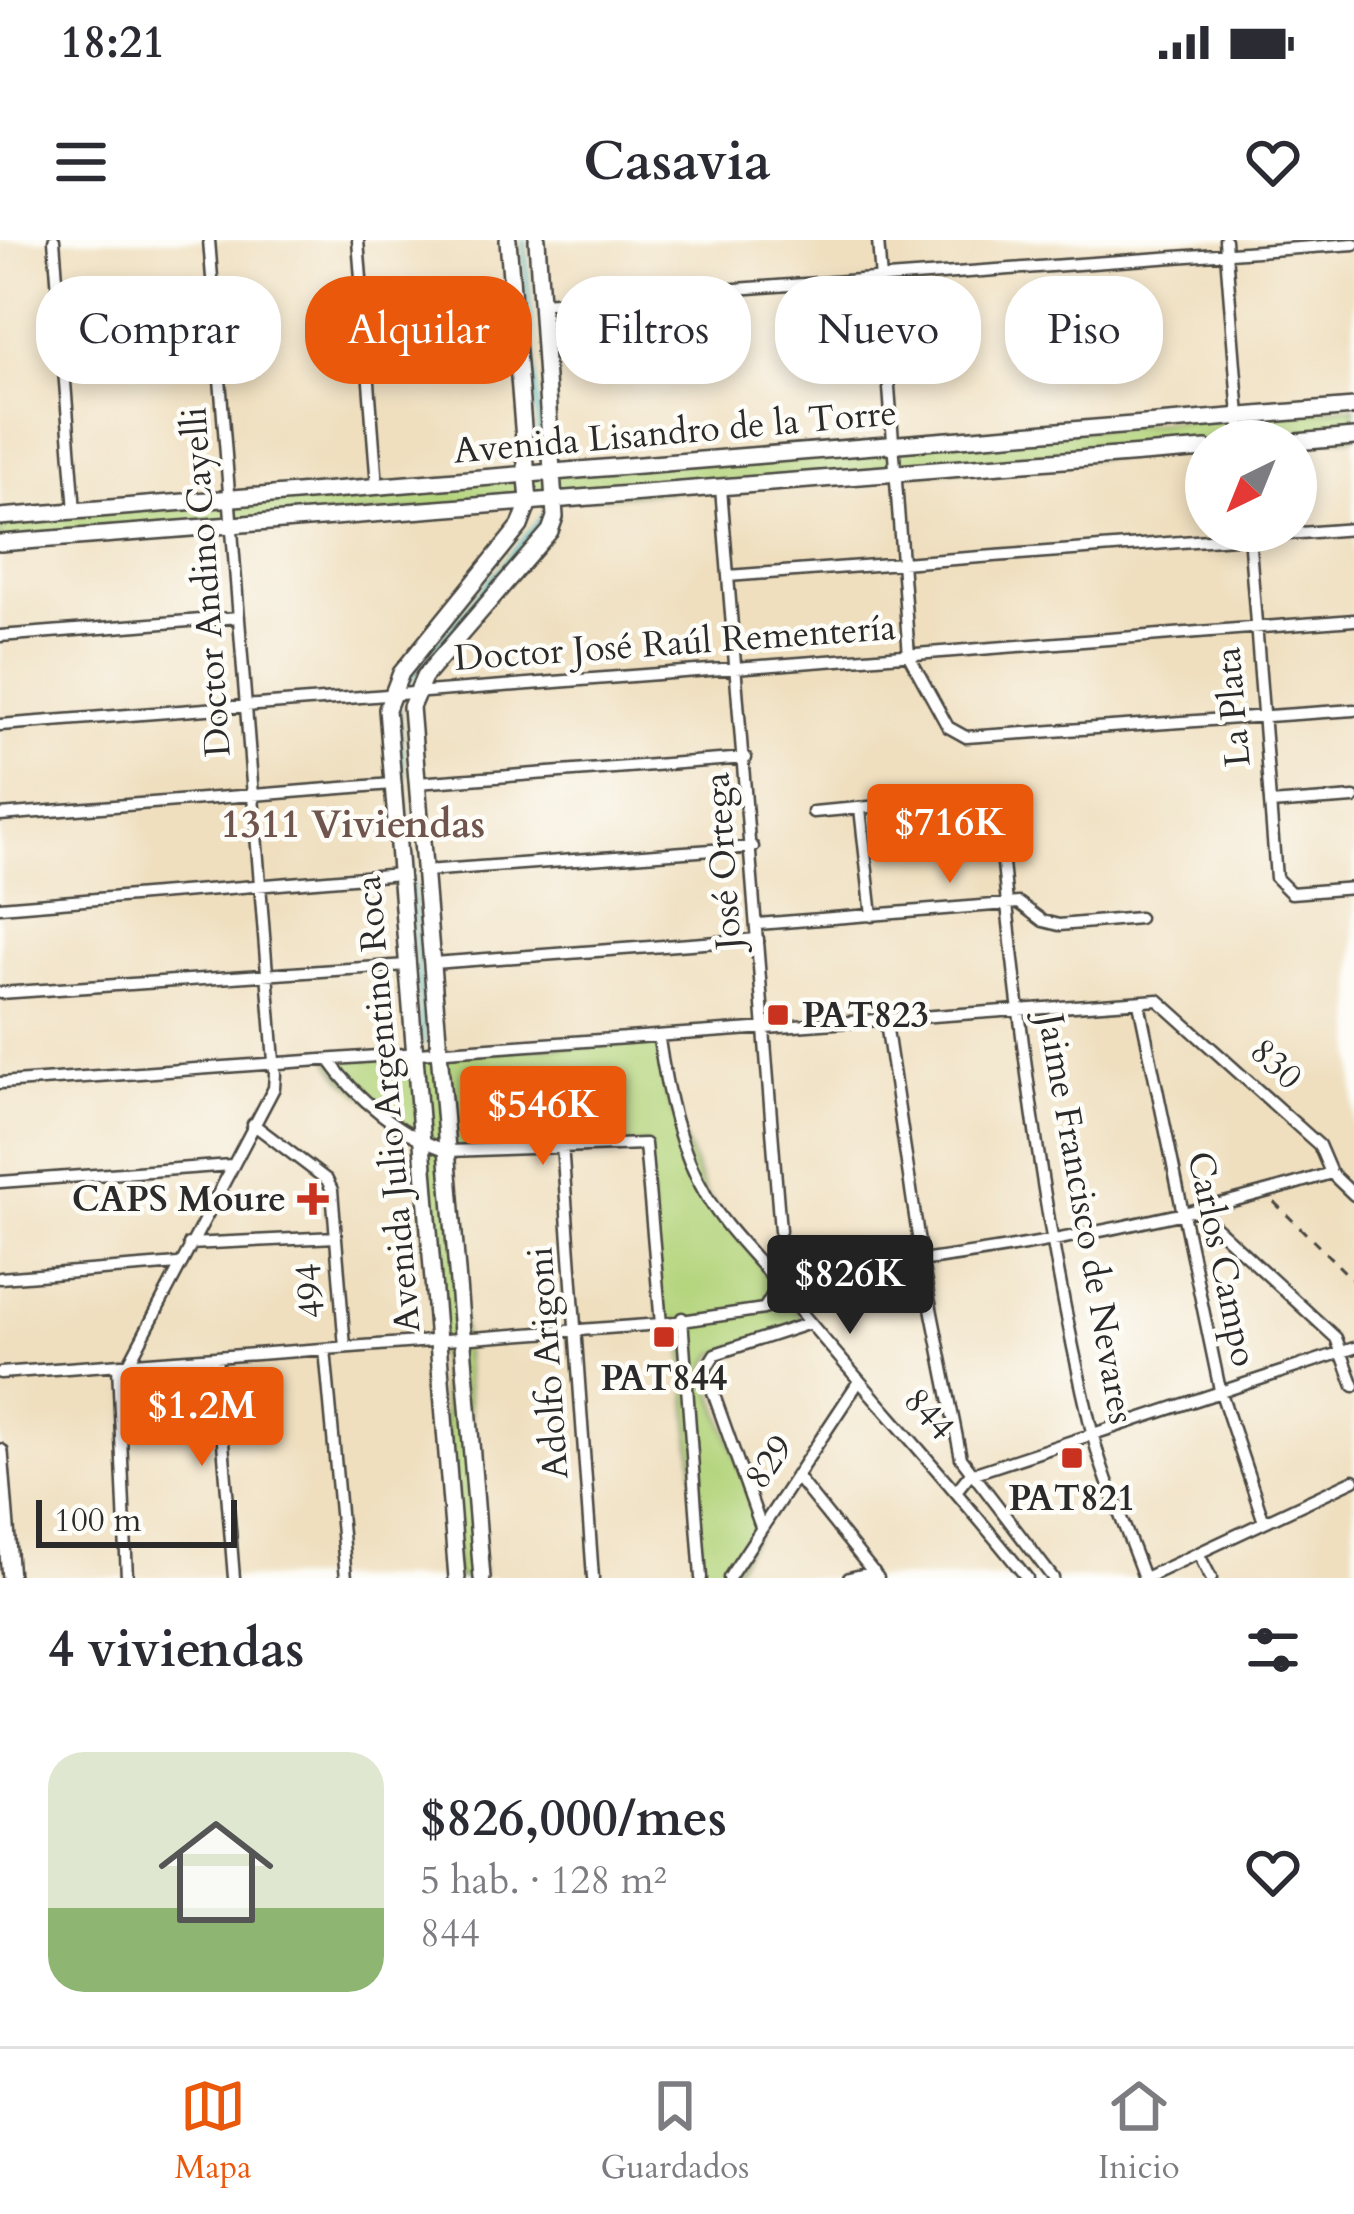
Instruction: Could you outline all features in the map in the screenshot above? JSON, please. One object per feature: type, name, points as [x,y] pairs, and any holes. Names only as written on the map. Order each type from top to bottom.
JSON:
[{"type":"main road","points":[[388,694],[520,526],[529,502],[508,240]]},
{"type":"main road","points":[[415,692],[550,531],[558,499],[537,240]]},
{"type":"main road","name":"Avenida Lisandro de la Torre","points":[[0,517],[1354,407]]},
{"type":"main road","points":[[1317,440],[1354,437]]},
{"type":"main road","name":"Avenida Lisandro de la Torre","points":[[0,543],[1185,451]]},
{"type":"main road","name":"Avenida Julio Argentino Roca","points":[[415,692],[417,783],[482,1578]]},
{"type":"main road","name":"Avenida Julio Argentino Roca","points":[[388,694],[457,1578]]},
{"type":"main road","points":[[0,1452],[10,1578]]},
{"type":"street","points":[[54,240],[75,511]]},
{"type":"street","name":"Doctor Andino Cayelli","points":[[209,240],[274,1063]]},
{"type":"street","points":[[358,240],[377,486]]},
{"type":"street","points":[[878,240],[881,276]]},
{"type":"street","points":[[932,276],[1225,247],[1354,244]]},
{"type":"street","points":[[1225,247],[1239,420]]},
{"type":"street","points":[[542,303],[775,288]]},
{"type":"street","points":[[889,384],[909,656],[948,727],[966,737],[1354,710]]},
{"type":"street","name":"José Ortega","points":[[721,488],[780,1231]]},
{"type":"street","points":[[1317,531],[1354,529]]},
{"type":"street","points":[[728,576],[1185,539]]},
{"type":"street","name":"La Plata","points":[[1250,552],[1276,878],[1291,892],[1354,888]]},
{"type":"street","points":[[0,636],[239,617]]},
{"type":"street","name":"Doctor José Raúl Rementería","points":[[0,724],[739,671],[1354,620]]},
{"type":"street","points":[[417,783],[746,758]]},
{"type":"street","points":[[0,815],[392,784]]},
{"type":"street","points":[[1270,804],[1354,798]]},
{"type":"street","points":[[814,812],[925,802]]},
{"type":"street","points":[[860,808],[872,916]]},
{"type":"street","points":[[425,872],[753,847]]},
{"type":"street","name":"Jaime Francisco de Nevares","points":[[1003,862],[1017,1013],[1054,1243],[1093,1436],[1145,1578]]},
{"type":"street","points":[[0,907],[400,874]]},
{"type":"street","points":[[758,924],[1019,903],[1042,921],[1059,925],[1139,918]]},
{"type":"street","points":[[433,964],[758,939]]},
{"type":"street","points":[[0,993],[407,965]]},
{"type":"street","name":"830","points":[[1139,1004],[1159,1000],[1170,1006],[1319,1145],[1330,1173],[1354,1195]]},
{"type":"street","points":[[0,1083],[1139,1004]]},
{"type":"street","name":"Carlos Campo","points":[[1139,1004],[1220,1390],[1264,1522]]},
{"type":"street","points":[[886,1023],[922,1263],[961,1458],[969,1475],[1053,1578]]},
{"type":"street","name":"844","points":[[659,1040],[667,1095],[705,1193],[780,1282],[807,1324],[957,1490],[1027,1578]]},
{"type":"street","points":[[329,1060],[342,1078],[422,1143],[449,1151],[645,1144],[661,1324]]},
{"type":"street","points":[[127,1578],[123,1364],[274,1088],[274,1063]]},
{"type":"street","name":"494","points":[[253,1124],[327,1180],[345,1347]]},
{"type":"street","name":"Adolfo Arigoni","points":[[562,1144],[593,1578]]},
{"type":"street","points":[[0,1182],[231,1165]]},
{"type":"street","points":[[0,1373],[661,1324],[764,1309],[780,1282],[1054,1243],[1181,1216],[1330,1173]]},
{"type":"street","points":[[1198,1211],[1348,1350],[1354,1385]]},
{"type":"street","points":[[189,1244],[336,1237]]},
{"type":"street","points":[[0,1278],[178,1264]]},
{"type":"street","points":[[682,1318],[701,1578]]},
{"type":"street","points":[[761,1527],[705,1370],[715,1354],[807,1324]]},
{"type":"street","name":"494","points":[[325,1349],[346,1578]]},
{"type":"street","points":[[957,1490],[969,1475],[1348,1350]]},
{"type":"street","points":[[216,1357],[234,1578]]},
{"type":"street","name":"829","points":[[730,1578],[859,1381]]},
{"type":"street","points":[[796,1476],[876,1575]]},
{"type":"street","points":[[1145,1578],[1354,1480]]},
{"type":"street","points":[[1198,1553],[1211,1578]]},
{"type":"street","points":[[849,1578],[876,1575]]},
{"type":"path","points":[[1265,1193],[1354,1281]]},
{"type":"path","points":[[780,1231],[780,1282]]},
{"type":"green space","points":[[1354,407],[1354,437],[1317,438],[1317,420],[1194,420]]},
{"type":"green space","points":[[1185,421],[1185,451],[0,543],[0,517]]},
{"type":"green space","points":[[659,1040],[667,1095],[705,1193],[807,1324],[715,1354],[705,1370],[761,1527],[729,1578],[701,1578],[682,1319],[661,1324],[645,1144],[449,1151],[482,1578],[457,1578],[422,1143],[342,1078],[329,1060]]},
{"type":"waterway","points":[[524,240],[541,456]]},
{"type":"waterway","points":[[406,684],[546,513]]},
{"type":"waterway","points":[[398,706],[424,1043]]},
{"type":"place","name":"PAT823","points":[[778,1015]]},
{"type":"place","name":"CAPS Moure","points":[[313,1199]]},
{"type":"place","name":"PAT844","points":[[664,1337]]},
{"type":"place","name":"PAT821","points":[[1072,1458]]},
{"type":"district","name":"1311 Viviendas","points":[[353,824]]}]
